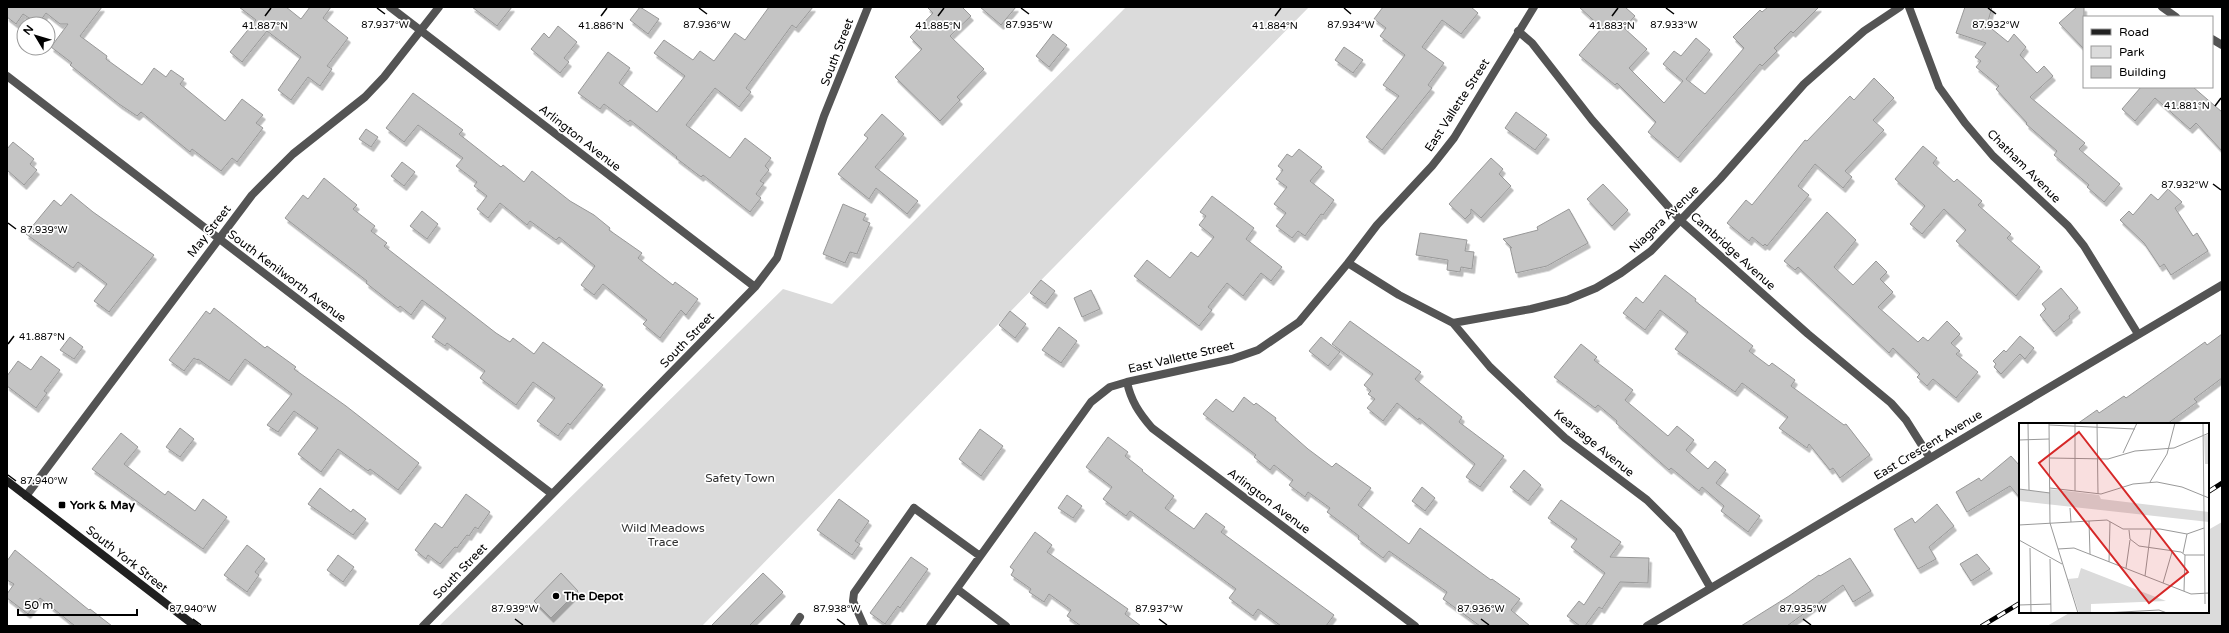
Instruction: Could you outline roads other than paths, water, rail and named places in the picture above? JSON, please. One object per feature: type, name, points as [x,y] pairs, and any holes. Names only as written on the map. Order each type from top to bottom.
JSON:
[{"type":"main road","name":"South York Street","points":[[7,482],[195,626]]},
{"type":"street","name":"Arlington Avenue","points":[[390,7],[755,287]]},
{"type":"street","name":"May Street","points":[[26,496],[218,238],[252,195],[293,154],[365,97],[421,31],[439,7]]},
{"type":"street","name":"South Street","points":[[423,626],[755,287],[777,258],[824,116],[868,7]]},
{"type":"street","name":"East Vallette Street","points":[[930,626],[1091,402],[1110,387],[1232,359],[1258,350],[1299,322],[1348,264],[1377,225],[1432,166],[1454,138],[1534,7]]},
{"type":"street","name":"Niagara Avenue","points":[[1453,323],[1531,309],[1567,300],[1596,288],[1640,260],[1681,221],[1756,140],[1804,84],[1864,32],[1900,7]]},
{"type":"street","name":"Chatham Avenue","points":[[1909,7],[1939,87],[1965,123],[1993,156],[2068,226],[2084,246],[2138,334]]},
{"type":"street","points":[[2162,7],[2175,16]]},
{"type":"street","name":"Cambridge Avenue","points":[[1518,31],[1532,43],[1592,120],[1681,221],[1808,334],[1891,403],[1906,420],[1930,458]]},
{"type":"street","points":[[2213,40],[2222,45]]},
{"type":"street","name":"South Kenilworth Avenue","points":[[7,76],[552,494]]},
{"type":"street","points":[[1348,264],[1399,295],[1453,323]]},
{"type":"street","name":"East Crescent Avenue","points":[[1647,626],[1710,587],[2222,285]]},
{"type":"street","name":"Kearsage Avenue","points":[[1453,323],[1490,367],[1565,438],[1646,500],[1678,531],[1710,587]]},
{"type":"street","name":"Arlington Avenue","points":[[1127,382],[1130,397],[1139,413],[1152,428],[1415,626]]},
{"type":"street","points":[[864,626],[854,601],[854,593],[914,508],[980,556]]},
{"type":"street","points":[[957,589],[1006,626]]},
{"type":"street","points":[[794,626],[800,617]]},
{"type":"railway","points":[[2209,491],[2222,483]]},
{"type":"railway","points":[[1982,626],[2019,604]]},
{"type":"place","name":"York & May","points":[[62,505]]},
{"type":"place","name":"The Depot","points":[[556,596]]},
{"type":"park label","name":"Safety Town","points":[[740,478]]},
{"type":"park label","name":"Wild Meadows Trace","points":[[663,535]]}]
